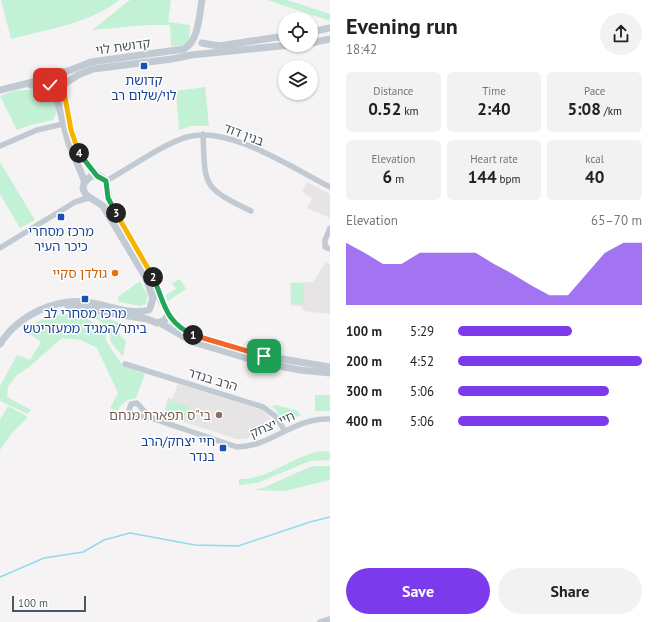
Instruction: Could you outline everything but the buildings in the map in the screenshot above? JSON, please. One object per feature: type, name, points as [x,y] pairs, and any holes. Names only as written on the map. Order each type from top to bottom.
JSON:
[{"type":"street","points":[[196,43],[204,49],[197,54],[190,51],[196,43],[202,0]]},
{"type":"street","points":[[318,31],[330,28]]},
{"type":"street","name":"קדושת לוי","points":[[59,73],[68,72],[91,62],[176,51],[196,43],[218,46],[278,37]]},
{"type":"street","points":[[318,41],[330,39]]},
{"type":"street","name":"קדושת לוי","points":[[64,85],[78,74],[93,69],[172,59],[197,54],[278,46]]},
{"type":"street","points":[[0,90],[50,76],[54,73],[59,73],[63,76],[68,116],[74,142],[80,154],[97,176],[106,181],[110,204],[152,275],[159,296],[173,322],[195,336],[264,356],[330,367]]},
{"type":"street","points":[[0,248],[75,202],[84,191],[85,182],[69,144],[63,124],[58,97],[49,81],[50,76]]},
{"type":"street","points":[[11,87],[28,85],[60,88],[64,85]]},
{"type":"street","points":[[0,146],[37,130],[63,124]]},
{"type":"street","points":[[203,134],[205,175],[210,186],[221,196],[250,210]]},
{"type":"street","name":"בנין דוד","points":[[106,181],[171,144],[186,137],[203,134],[218,135],[241,142],[330,188]]},
{"type":"street","points":[[85,182],[90,177],[97,176]]},
{"type":"street","points":[[84,191],[91,199],[103,206],[146,278],[153,298],[150,309],[150,318],[193,342],[256,361],[284,367],[330,373]]},
{"type":"street","points":[[75,202],[91,199],[102,199],[108,192]]},
{"type":"street","points":[[330,228],[324,244],[325,247],[330,249]]},
{"type":"street","points":[[0,344],[18,323],[40,310],[60,304],[79,301],[127,310],[150,309],[158,304],[166,307]]},
{"type":"street","points":[[40,310],[60,306],[79,306],[157,322],[166,320],[168,314]]},
{"type":"street","name":"הרב בנדר","points":[[126,364],[263,407],[275,416],[284,431]]},
{"type":"street","points":[[137,403],[142,408],[138,415],[131,414],[128,408],[130,405],[137,403]]},
{"type":"street","name":"חיי יצחק","points":[[142,408],[154,419]]},
{"type":"street","name":"חיי יצחק","points":[[138,415],[237,447],[255,444],[307,421],[330,419]]},
{"type":"street","points":[[320,622],[330,619]]},
{"type":"shaded area","points":[[307,182],[330,194],[330,218],[307,208],[312,198],[302,192]]},
{"type":"shaded area","points":[[326,262],[330,264],[330,314],[304,311],[301,306],[291,306],[290,283],[313,282]]},
{"type":"shaded area","points":[[178,384],[262,410],[271,419],[266,421],[270,429],[245,439],[236,439],[163,415],[168,398],[172,399]]},
{"type":"green space","points":[[1,0],[119,0],[96,15],[68,25],[11,39]]},
{"type":"green space","points":[[130,0],[171,0],[168,22],[190,25],[189,42],[184,45],[171,46],[170,25],[147,25],[92,30]]},
{"type":"green space","points":[[267,0],[287,0],[330,14],[330,21],[318,17],[318,12],[303,12]]},
{"type":"green space","points":[[205,87],[209,126],[191,126],[179,130],[176,91]]},
{"type":"green space","points":[[39,89],[47,94],[54,102],[56,111],[53,120],[17,130],[0,96],[13,91]]},
{"type":"green space","points":[[0,162],[35,220],[20,228],[0,194]]},
{"type":"green space","points":[[180,279],[186,289],[168,301],[166,295],[176,289],[172,283]]},
{"type":"green space","points":[[140,281],[148,296],[146,304],[140,306],[119,302],[118,297]]},
{"type":"green space","points":[[291,283],[303,283],[304,304],[292,304]]},
{"type":"green space","points":[[82,309],[118,322],[119,333],[126,341],[123,357],[111,342],[108,327]]},
{"type":"green space","points":[[62,314],[81,315],[102,328],[106,333],[106,341],[123,366],[145,374],[136,398],[125,402],[121,405],[118,411],[110,408],[118,393],[97,348],[81,340],[62,338],[29,367],[17,375],[8,386],[7,397],[31,410],[28,414],[0,401],[0,386],[17,355],[30,360],[41,342],[23,329],[45,318]]},
{"type":"green space","points":[[315,395],[330,395],[330,411],[315,411]]},
{"type":"green space","points":[[169,400],[190,407],[186,421],[164,414]]},
{"type":"green space","points":[[277,405],[298,411],[301,415],[284,422],[275,409],[271,406]]},
{"type":"green space","points":[[8,406],[28,417],[11,434],[0,450],[0,420]]},
{"type":"green space","points":[[322,451],[330,452],[330,460],[310,461],[257,483],[239,485],[239,479],[261,476],[301,457]]},
{"type":"green space","points":[[312,466],[330,466],[330,480],[284,491],[252,490],[263,488]]},
{"type":"waterway","points":[[0,577],[44,558],[83,552],[104,540],[130,533],[195,545],[238,546],[310,522],[330,517]]},
{"type":"place","name":"קדושת לוי/שלום רב","points":[[144,66]]},
{"type":"place","name":"מרכז מסחרי כיכר העיר","points":[[61,217]]},
{"type":"place","name":"גולדן סקיי","points":[[115,273]]},
{"type":"place","name":"מרכז מסחרי לב ביתר/המגיד ממעזריטש","points":[[85,299]]},
{"type":"place","name":"בי\"ס תפארת מנחם","points":[[219,415]]},
{"type":"place","name":"חיי יצחק/הרב בנדר","points":[[223,448]]},
{"type":"route","points":[[50,85],[56,89],[63,86],[74,142],[86,163],[97,176],[102,177],[107,183],[110,204],[144,259],[155,281],[159,296],[167,309],[170,319],[195,336],[264,356]]}]
